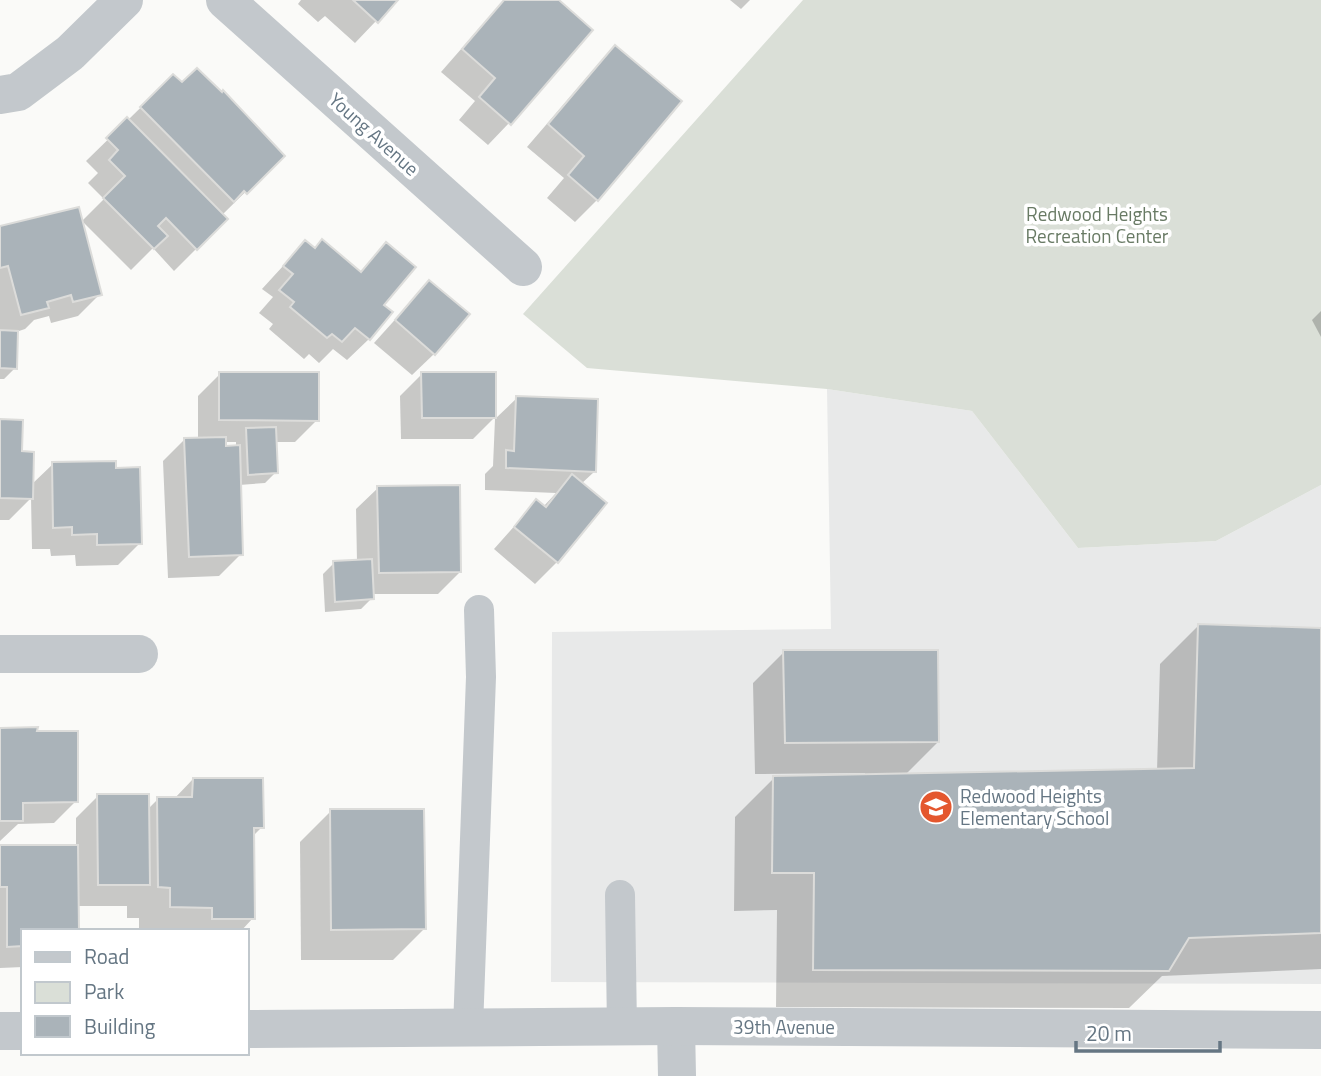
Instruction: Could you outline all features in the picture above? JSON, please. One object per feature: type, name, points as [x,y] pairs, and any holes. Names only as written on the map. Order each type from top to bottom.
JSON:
[{"type":"street","points":[[0,95],[18,92],[71,53],[124,0]]},
{"type":"street","name":"Young Avenue","points":[[225,0],[523,267]]},
{"type":"street","points":[[0,654],[139,654]]},
{"type":"street","points":[[676,1026],[677,1076]]},
{"type":"street","name":"39th Avenue","points":[[248,1030],[676,1026],[1321,1030]]},
{"type":"street","points":[[0,1031],[21,1031]]},
{"type":"lane","points":[[468,1028],[481,677],[480,610]]},
{"type":"lane","points":[[620,895],[622,1028]]},
{"type":"shaded area","name":"Redwood Heights Elementary School","points":[[827,389],[972,411],[1078,548],[1216,541],[1321,485],[1321,984],[551,982],[552,632],[831,629]]},
{"type":"green space","name":"Redwood Heights Recreation Center","points":[[803,0],[1321,0],[1321,485],[1216,541],[1078,548],[972,411],[827,389],[587,368],[523,314]]},
{"type":"building","points":[[353,0],[398,0],[378,23]]},
{"type":"building","points":[[504,0],[559,0],[593,30],[511,125],[479,97],[495,78],[462,49]]},
{"type":"building","points":[[615,45],[682,101],[598,201],[568,175],[584,156],[548,124]]},
{"type":"building","points":[[197,68],[222,92],[223,90],[285,156],[247,194],[244,191],[234,202],[140,107],[173,74],[182,82]]},
{"type":"building","points":[[127,117],[228,219],[197,250],[166,218],[158,226],[168,236],[154,249],[103,198],[125,176],[109,160],[118,150],[106,138]]},
{"type":"building","points":[[79,207],[102,295],[73,302],[71,295],[47,302],[49,308],[21,315],[8,266],[0,268],[0,226]]},
{"type":"building","points":[[322,239],[361,272],[386,242],[416,267],[384,305],[393,312],[370,340],[355,328],[342,342],[332,334],[327,338],[290,307],[294,302],[279,290],[293,274],[283,266],[305,240],[315,248]]},
{"type":"building","points":[[429,280],[470,314],[435,355],[395,320]]},
{"type":"building","points":[[0,330],[18,331],[17,369],[0,368]]},
{"type":"building","points":[[219,372],[319,372],[319,421],[219,420]]},
{"type":"building","points":[[421,372],[496,372],[496,418],[422,418]]},
{"type":"building","points":[[516,396],[598,399],[596,472],[506,468],[506,450],[514,451]]},
{"type":"building","points":[[0,419],[23,420],[22,451],[34,452],[33,499],[0,498]]},
{"type":"building","points":[[276,427],[278,473],[248,475],[246,428]]},
{"type":"building","points":[[226,437],[226,446],[240,445],[243,555],[189,557],[184,438]]},
{"type":"building","points":[[116,461],[116,468],[140,467],[142,544],[97,545],[97,534],[72,535],[72,527],[53,528],[52,462]]},
{"type":"building","points":[[572,474],[607,503],[558,563],[514,527],[536,499],[546,507]]},
{"type":"building","points":[[460,485],[461,572],[379,573],[377,486]]},
{"type":"building","points":[[372,559],[374,599],[335,602],[333,561]]},
{"type":"building","points":[[1198,624],[1321,628],[1321,933],[1189,938],[1169,971],[813,970],[814,873],[772,873],[773,776],[1194,768]]},
{"type":"building","points":[[783,650],[938,650],[939,742],[785,743]]},
{"type":"building","points":[[38,727],[37,731],[78,731],[78,802],[23,803],[23,821],[0,821],[0,728]]},
{"type":"building","points":[[193,778],[263,778],[264,828],[254,828],[255,919],[212,919],[212,908],[170,907],[170,888],[158,887],[157,797],[192,797]]},
{"type":"building","points":[[97,794],[149,794],[150,885],[98,885]]},
{"type":"building","points":[[330,809],[424,809],[426,929],[331,930]]},
{"type":"building","points":[[0,845],[78,845],[79,929],[21,929],[21,946],[7,947],[7,887],[0,887]]},
{"type":"place","name":"Redwood Heights Elementary School","points":[[936,807]]}]
